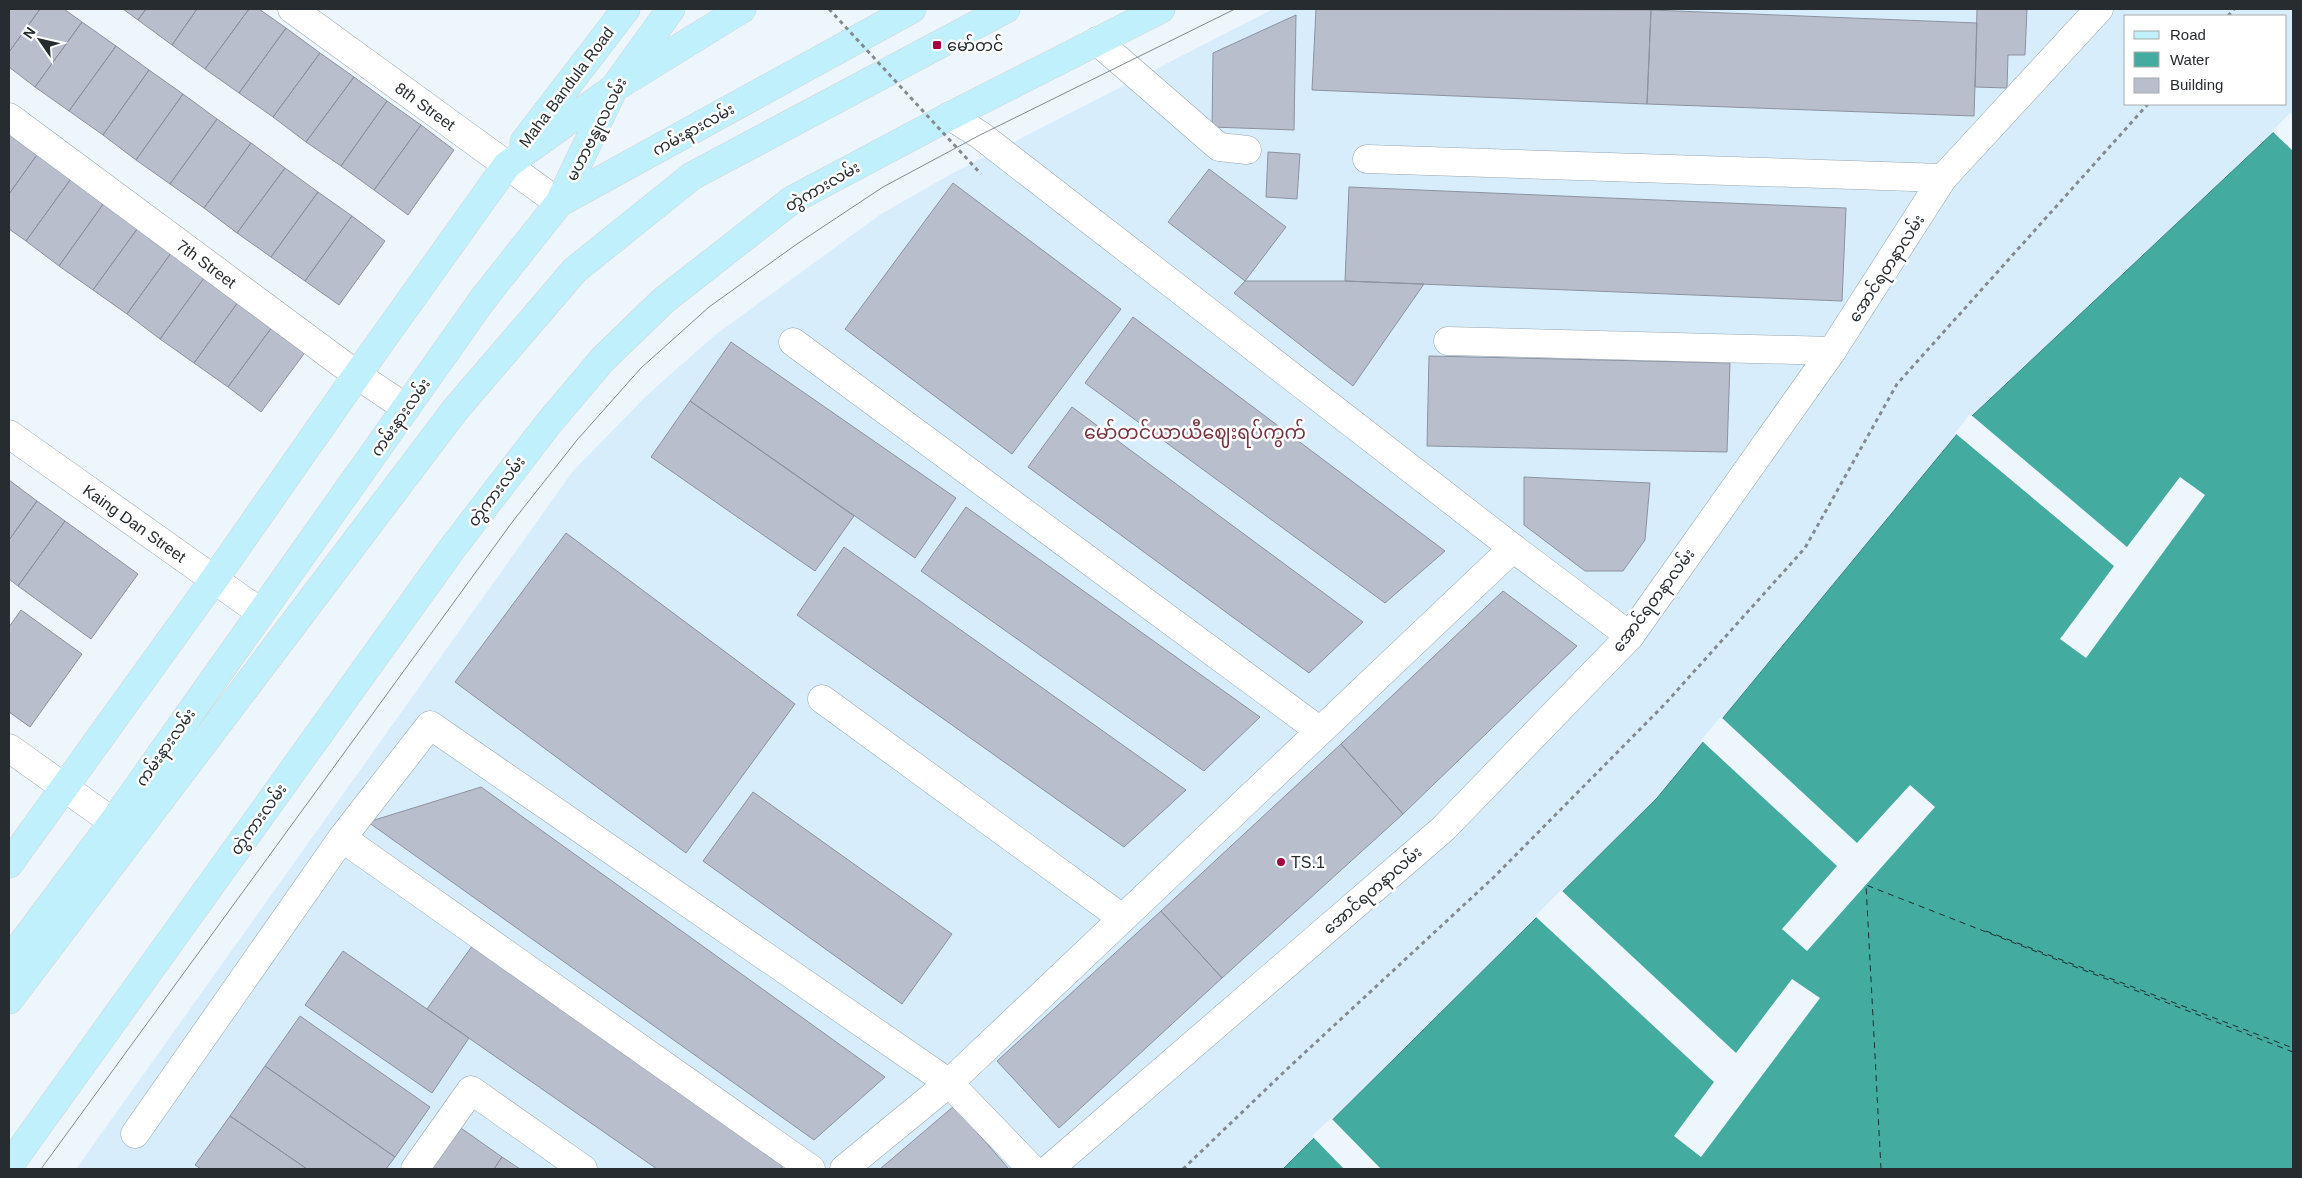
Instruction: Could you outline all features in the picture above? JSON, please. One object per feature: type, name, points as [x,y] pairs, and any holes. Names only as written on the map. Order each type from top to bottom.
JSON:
[{"type":"main road","name":"Maha Bandula Road","points":[[507,165],[626,9]]},
{"type":"main road","name":"မဟာဗန္ဓုလလမ်း","points":[[559,203],[614,88],[671,9]]},
{"type":"main road","points":[[9,864],[65,789],[507,165],[614,88],[742,9]]},
{"type":"main road","name":"ကမ်းနားလမ်း","points":[[9,961],[113,822],[483,299],[559,203],[912,9]]},
{"type":"main road","points":[[9,1000],[455,410],[575,270],[692,176],[1006,9]]},
{"type":"main road","name":"တွဲကားလမ်း","points":[[9,1166],[451,550],[548,424],[602,360],[664,300],[792,200],[950,116],[1161,9]]},
{"type":"street","name":"8th Street","points":[[292,9],[559,203]]},
{"type":"street","name":"အောင်ရတနာလမ်း","points":[[1049,1169],[1443,829],[1630,636],[1832,352],[1943,178],[2095,10]]},
{"type":"street","points":[[1097,41],[1219,147],[1247,150]]},
{"type":"street","points":[[950,116],[980,135],[1513,548],[1630,636]]},
{"type":"street","name":"7th Street","points":[[9,117],[357,375],[406,408]]},
{"type":"street","points":[[1367,159],[1943,178]]},
{"type":"street","points":[[1448,341],[1832,352]]},
{"type":"street","points":[[793,342],[1320,731]]},
{"type":"street","name":"Kaing Dan Street","points":[[9,434],[213,581],[260,612]]},
{"type":"street","points":[[844,1169],[949,1083],[1513,548]]},
{"type":"street","points":[[822,699],[1122,918]]},
{"type":"street","points":[[134,1134],[342,838],[430,724],[949,1083],[1032,1169]]},
{"type":"street","points":[[9,748],[113,822]]},
{"type":"street","points":[[342,838],[811,1169]]},
{"type":"street","points":[[415,1169],[471,1090],[583,1169]]},
{"type":"path","points":[[829,9],[980,174]]},
{"type":"path","points":[[1184,1169],[1285,1071],[1494,877],[1669,699],[1805,548],[1897,384],[2147,105]]},
{"type":"shaded area","points":[[1273,9],[2293,9],[2293,114],[1972,416],[1657,798],[1283,1169],[76,1169],[573,471],[646,396],[715,335],[881,214],[951,174]]},
{"type":"water","points":[[2293,114],[2293,1169],[1283,1169],[1657,798],[1972,416]]},
{"type":"pier","points":[[2290,113],[2293,116],[2293,151],[2272,131]]},
{"type":"pier","points":[[1970,414],[2127,547],[2180,477],[2205,495],[2086,658],[2060,639],[2114,566],[1955,433]]},
{"type":"pier","points":[[1721,717],[1857,843],[1910,785],[1935,807],[1807,951],[1782,929],[1837,866],[1701,740]]},
{"type":"pier","points":[[1561,890],[1736,1053],[1792,979],[1820,998],[1701,1157],[1674,1136],[1714,1082],[1535,916]]},
{"type":"pier","points":[[1331,1118],[1381,1169],[1344,1169],[1312,1136]]},
{"type":"building","points":[[9,9],[40,9],[9,52]]},
{"type":"building","points":[[40,9],[64,9],[82,22],[35,87],[9,67],[9,52]]},
{"type":"building","points":[[123,9],[146,9],[138,20]]},
{"type":"building","points":[[146,9],[197,9],[172,45],[138,20]]},
{"type":"building","points":[[197,9],[249,9],[205,69],[172,45]]},
{"type":"building","points":[[249,9],[259,9],[286,28],[239,93],[205,69]]},
{"type":"building","points":[[1316,9],[1651,10],[1647,104],[1312,90]]},
{"type":"building","points":[[1977,9],[2027,9],[2025,55],[2008,55],[2007,88],[1975,87]]},
{"type":"building","points":[[1651,10],[1977,23],[1974,116],[1647,104]]},
{"type":"building","points":[[1296,15],[1294,130],[1212,127],[1213,53]]},
{"type":"building","points":[[82,22],[116,46],[69,111],[35,87]]},
{"type":"building","points":[[286,28],[320,53],[273,117],[239,93]]},
{"type":"building","points":[[116,46],[149,70],[103,135],[69,111]]},
{"type":"building","points":[[320,53],[354,77],[306,142],[273,117]]},
{"type":"building","points":[[149,70],[183,94],[136,160],[103,135]]},
{"type":"building","points":[[354,77],[387,101],[341,166],[306,142]]},
{"type":"building","points":[[183,94],[217,119],[170,184],[136,160]]},
{"type":"building","points":[[387,101],[421,125],[374,190],[341,166]]},
{"type":"building","points":[[217,119],[251,143],[204,208],[170,184]]},
{"type":"building","points":[[421,125],[454,150],[408,215],[374,190]]},
{"type":"building","points":[[9,131],[39,152],[9,194]]},
{"type":"building","points":[[251,143],[285,168],[237,233],[204,208]]},
{"type":"building","points":[[39,152],[73,176],[26,241],[9,229],[9,194]]},
{"type":"building","points":[[1268,152],[1300,154],[1297,199],[1266,197]]},
{"type":"building","points":[[285,168],[318,192],[271,257],[237,233]]},
{"type":"building","points":[[1209,169],[1286,227],[1245,281],[1168,222]]},
{"type":"building","points":[[73,176],[106,200],[59,266],[26,241]]},
{"type":"building","points":[[953,183],[1121,309],[1012,454],[845,329]]},
{"type":"building","points":[[1349,187],[1846,208],[1842,301],[1345,281]]},
{"type":"building","points":[[318,192],[352,216],[305,281],[271,257]]},
{"type":"building","points":[[106,200],[140,225],[93,290],[59,266]]},
{"type":"building","points":[[352,216],[385,241],[339,305],[305,281]]},
{"type":"building","points":[[140,225],[174,249],[127,314],[93,290]]},
{"type":"building","points":[[174,249],[207,274],[160,339],[127,314]]},
{"type":"building","points":[[207,274],[241,298],[194,363],[160,339]]},
{"type":"building","points":[[1245,281],[1345,281],[1424,284],[1353,386],[1234,293]]},
{"type":"building","points":[[241,298],[275,323],[228,387],[194,363]]},
{"type":"building","points":[[1133,317],[1445,551],[1385,603],[1085,383]]},
{"type":"building","points":[[275,323],[309,347],[261,412],[228,387]]},
{"type":"building","points":[[731,342],[956,498],[915,558],[690,401]]},
{"type":"building","points":[[1429,356],[1730,363],[1727,452],[1427,446]]},
{"type":"building","points":[[690,401],[854,516],[815,571],[651,457]]},
{"type":"building","points":[[1072,407],[1363,622],[1309,673],[1028,467]]},
{"type":"building","points":[[1524,477],[1650,483],[1645,540],[1623,571],[1585,571],[1524,525]]},
{"type":"building","points":[[9,480],[37,501],[9,540]]},
{"type":"building","points":[[37,501],[65,521],[18,586],[9,579],[9,540]]},
{"type":"building","points":[[966,507],[1260,717],[1204,771],[921,571]]},
{"type":"building","points":[[65,521],[138,574],[91,639],[18,586]]},
{"type":"building","points":[[566,533],[795,704],[686,853],[455,682]]},
{"type":"building","points":[[844,547],[1186,790],[1124,847],[797,615]]},
{"type":"building","points":[[1503,591],[1577,646],[1403,814],[1341,744]]},
{"type":"building","points":[[21,610],[82,654],[30,727],[9,712],[9,627]]},
{"type":"building","name":"TS.1","points":[[1341,744],[1403,814],[1222,978],[1161,911]]},
{"type":"building","points":[[481,787],[885,1077],[814,1140],[368,822]]},
{"type":"building","points":[[753,792],[952,934],[902,1004],[703,861]]},
{"type":"building","points":[[1161,911],[1222,978],[1059,1128],[997,1061]]},
{"type":"building","points":[[475,942],[790,1161],[780,1169],[657,1169],[427,1009]]},
{"type":"building","points":[[343,951],[469,1038],[432,1093],[305,1005]]},
{"type":"building","points":[[300,1016],[430,1107],[395,1157],[265,1066]]},
{"type":"building","points":[[265,1066],[395,1157],[386,1169],[307,1169],[230,1116]]},
{"type":"building","points":[[954,1106],[1009,1169],[880,1169]]},
{"type":"building","points":[[230,1116],[307,1169],[201,1169],[195,1165]]},
{"type":"building","points":[[458,1126],[502,1157],[494,1169],[428,1169]]},
{"type":"building","points":[[502,1157],[520,1169],[494,1169]]},
{"type":"ferry route","points":[[1881,1169],[1866,885],[2293,1052]]},
{"type":"ferry route","points":[[1986,931],[2293,1048]]},
{"type":"tram line","points":[[41,1169],[513,521],[577,440],[641,368],[709,307],[797,244],[883,187],[980,135],[1235,9]]},
{"type":"place","name":"မော်တင်","points":[[937,45]]},
{"type":"place","name":"TS.1","points":[[1281,862]]},
{"type":"district","name":"မော်တင်ယာယီဈေးရပ်ကွက်","points":[[1195,432]]}]
